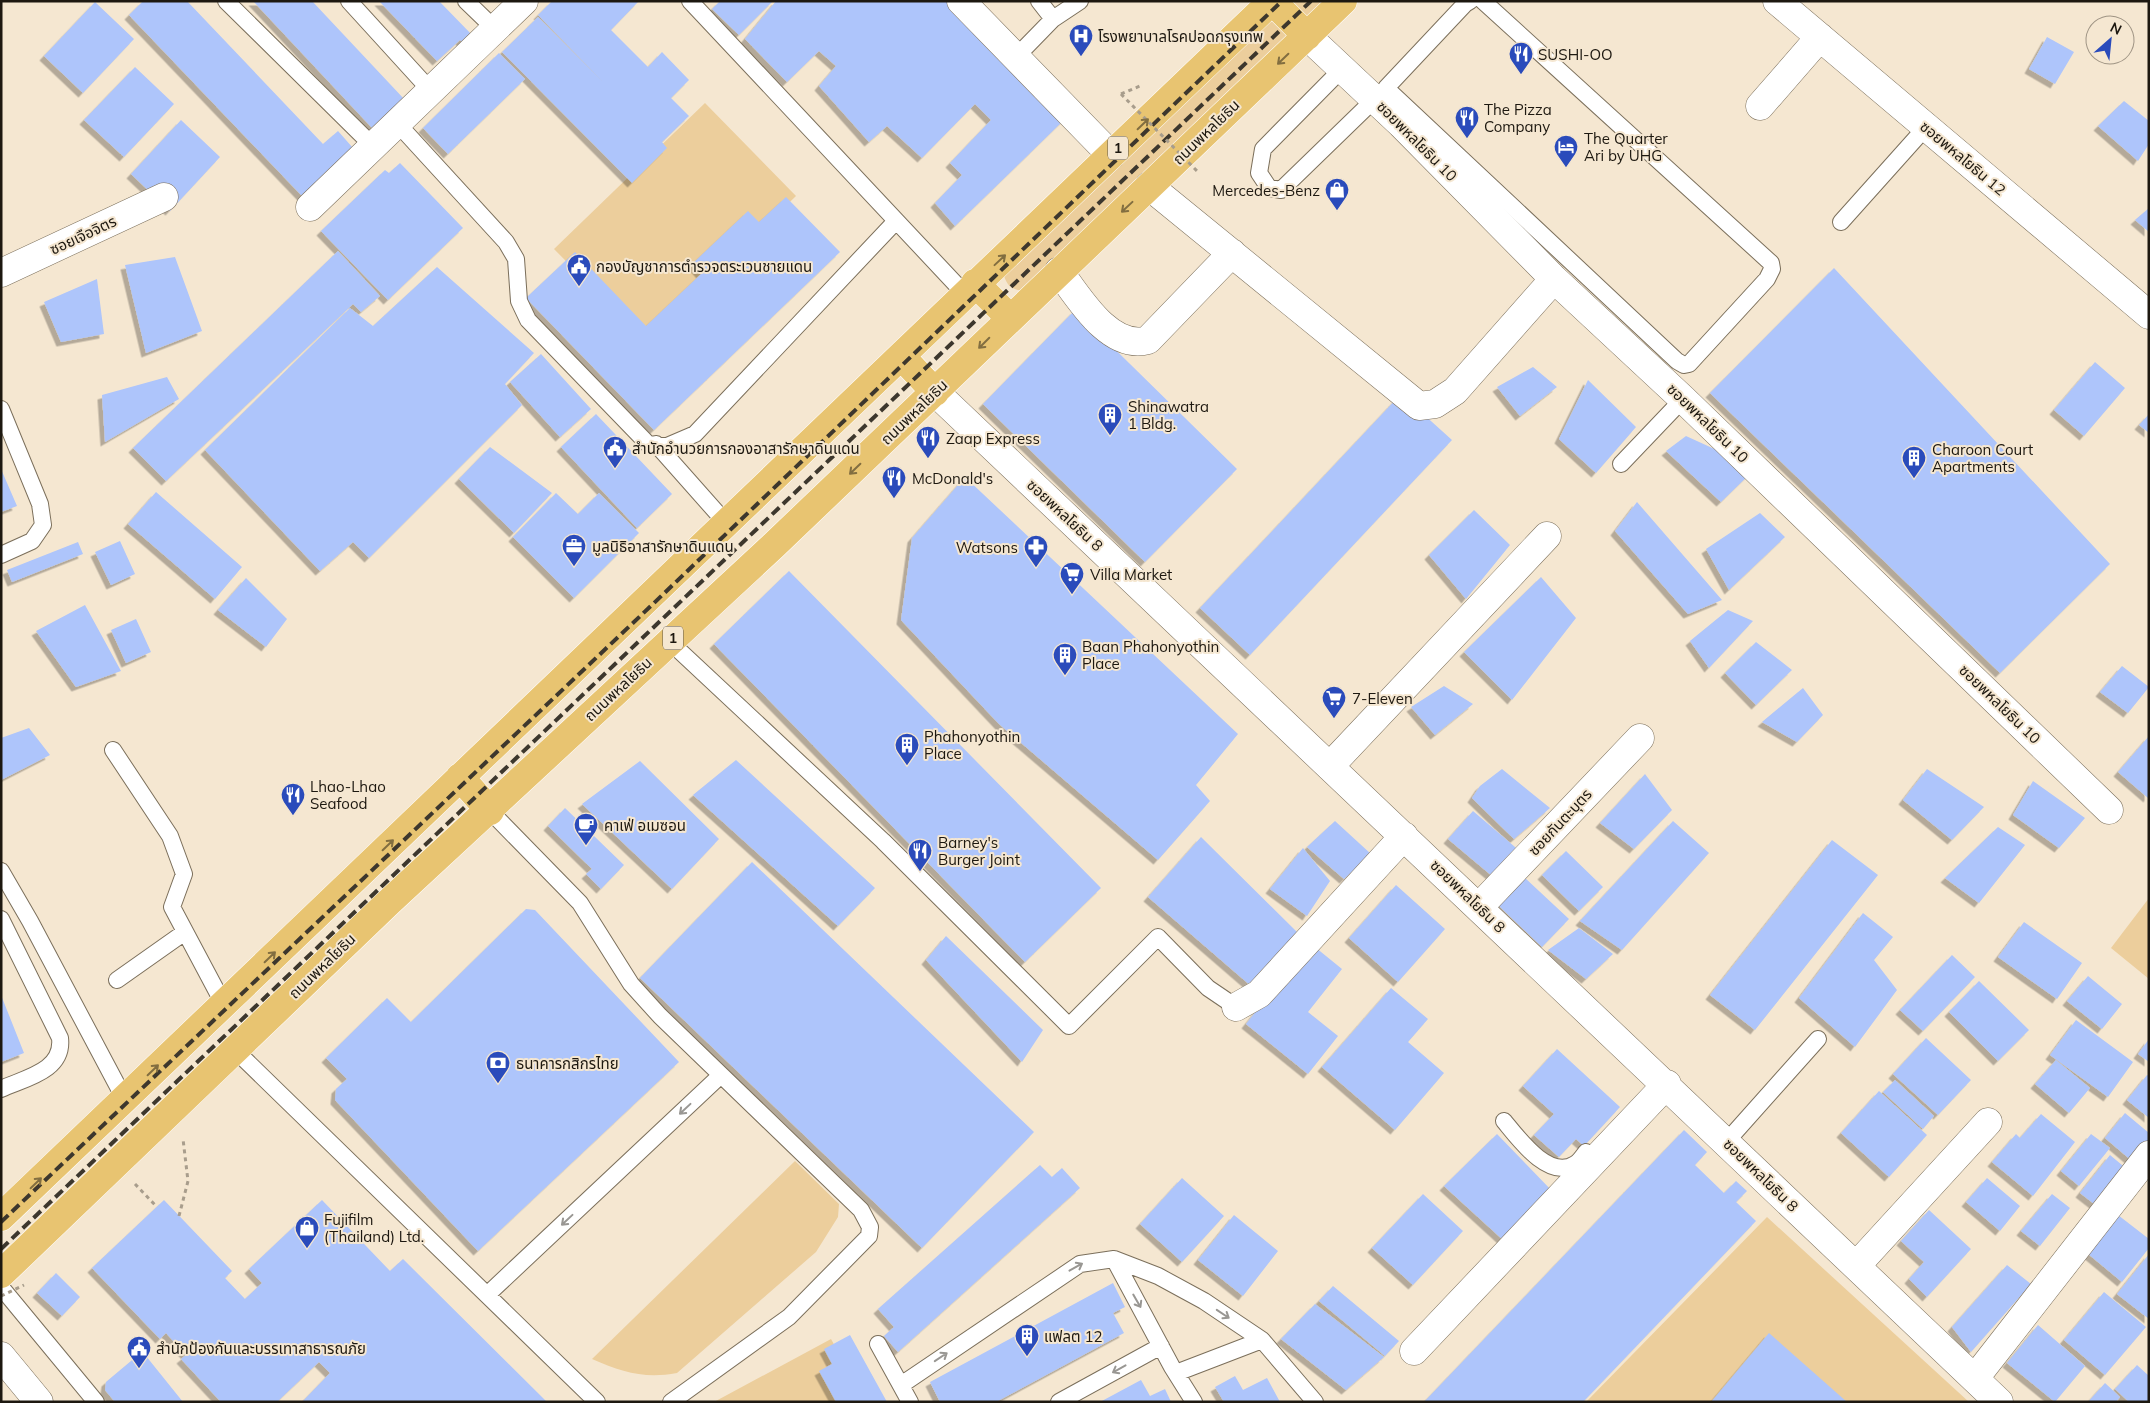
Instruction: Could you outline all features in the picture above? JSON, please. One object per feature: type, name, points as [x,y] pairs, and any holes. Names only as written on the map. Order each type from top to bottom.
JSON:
[{"type":"main road","points":[[1272,1],[1307,36]]},
{"type":"main road","name":"1","points":[[1,1217],[223,1002],[1272,1]]},
{"type":"main road","name":"ถนนพหลโยธิน","points":[[13,1280],[235,1050],[389,902],[490,811],[669,641],[773,546],[1344,1]]},
{"type":"main road","points":[[970,288],[1010,318]]},
{"type":"main road","points":[[901,356],[935,392]]},
{"type":"main road","points":[[460,777],[490,811]]},
{"type":"street","points":[[310,206],[524,1]]},
{"type":"street","points":[[961,1],[1017,56],[1111,155]]},
{"type":"street","name":"ซอยพหลโยธิน 12","points":[[1777,1],[2149,315]]},
{"type":"street","name":"ซอยพหลโยธิน 10","points":[[1307,36],[1342,69],[1380,93],[1554,278],[1683,399],[1913,609],[2109,810]]},
{"type":"street","points":[[1760,106],[1820,37]]},
{"type":"street","points":[[1149,186],[1419,406],[1435,404],[1455,391],[1554,278]]},
{"type":"street","name":"ซอยเจือจิตร","points":[[1,273],[164,196]]},
{"type":"street","points":[[1059,272],[1087,308],[1110,332],[1132,342],[1142,342],[1148,340],[1232,253]]},
{"type":"street","name":"ซอยพหลโยธิน 8","points":[[935,392],[1727,1141],[1999,1402]]},
{"type":"street","points":[[1330,766],[1547,536]]},
{"type":"street","name":"ซอยกันตะบุตร","points":[[1479,907],[1640,738]]},
{"type":"street","points":[[1236,1007],[1259,994],[1404,836]]},
{"type":"street","points":[[1414,1352],[1662,1080]]},
{"type":"street","points":[[1856,1266],[1988,1122]]},
{"type":"street","points":[[1974,1378],[2149,1154]]},
{"type":"street","points":[[1,1356],[39,1402]]},
{"type":"lane","points":[[226,1],[373,146]]},
{"type":"lane","points":[[349,1],[431,91]]},
{"type":"lane","points":[[466,1],[495,29]]},
{"type":"lane","points":[[690,1],[896,221],[970,288]]},
{"type":"lane","points":[[1039,1],[1053,20]]},
{"type":"lane","points":[[1017,56],[1053,20],[1080,1]]},
{"type":"lane","points":[[1380,93],[1677,361],[1684,365],[1689,364],[1767,279],[1772,269],[1771,263],[1483,1]]},
{"type":"lane","points":[[1342,69],[1263,149],[1258,173],[1269,188],[1281,190],[1380,93],[1466,2]]},
{"type":"lane","points":[[397,123],[506,242],[516,259],[519,301],[528,320],[648,444],[668,446],[695,434],[896,221]]},
{"type":"lane","points":[[1841,222],[1926,127]]},
{"type":"lane","points":[[1622,464],[1683,399]]},
{"type":"lane","points":[[1,409],[40,504],[43,525],[32,541],[1,555]]},
{"type":"lane","points":[[656,444],[726,523]]},
{"type":"lane","points":[[669,641],[883,841],[1069,1026],[1158,937],[1208,988],[1236,1007]]},
{"type":"lane","points":[[113,750],[170,836],[184,874],[172,907],[223,1002]]},
{"type":"lane","points":[[490,811],[580,903],[631,984],[660,1016],[861,1210],[870,1227],[869,1236],[789,1317],[671,1402]]},
{"type":"lane","points":[[1,871],[35,929],[124,1098]]},
{"type":"lane","points":[[1,919],[60,1038],[61,1046],[59,1055],[50,1067],[1,1089]]},
{"type":"lane","points":[[117,980],[185,932]]},
{"type":"lane","points":[[1727,1141],[1818,1039]]},
{"type":"lane","points":[[235,1050],[597,1402]]},
{"type":"lane","points":[[488,1294],[721,1075]]},
{"type":"lane","points":[[1504,1120],[1524,1146],[1551,1167],[1563,1168],[1575,1164],[1662,1080]]},
{"type":"lane","points":[[1114,1258],[1176,1374],[1194,1402]]},
{"type":"lane","points":[[901,1384],[1080,1264],[1114,1258],[1158,1276],[1204,1301],[1262,1340],[1315,1402]]},
{"type":"lane","points":[[1,1287],[96,1402]]},
{"type":"lane","points":[[1176,1374],[1262,1340]]},
{"type":"lane","points":[[878,1344],[910,1402]]},
{"type":"lane","points":[[1059,1402],[1161,1346]]},
{"type":"path","points":[[1140,86],[1121,94],[1198,172]]},
{"type":"path","points":[[179,1216],[188,1181],[182,1136]]},
{"type":"path","points":[[133,1182],[157,1207]]},
{"type":"path","points":[[1,1296],[13,1280]]},
{"type":"shaded area","points":[[1287,1],[1325,1],[1025,291],[1010,286],[1003,272]]},
{"type":"shaded area","points":[[705,103],[796,196],[646,342],[554,249]]},
{"type":"shaded area","points":[[2149,898],[2149,979],[2111,948]]},
{"type":"shaded area","points":[[795,1161],[839,1204],[838,1217],[816,1252],[677,1373],[644,1375],[613,1368],[592,1359]]},
{"type":"shaded area","points":[[1767,1217],[1969,1402],[1586,1402]]},
{"type":"shaded area","points":[[831,1339],[866,1402],[714,1402]]},
{"type":"building","points":[[143,1],[187,1],[323,144],[338,131],[353,148],[302,196],[129,15]]},
{"type":"building","points":[[253,1],[312,1],[405,100],[374,130]]},
{"type":"building","points":[[379,1],[439,1],[474,37],[465,45],[460,40],[437,61]]},
{"type":"building","points":[[552,1],[639,1],[611,30],[648,67],[662,52],[689,80],[671,98],[689,116],[662,142],[667,148],[632,183],[502,52],[538,17],[603,82],[538,15]]},
{"type":"building","points":[[720,1],[773,1],[739,35],[712,9]]},
{"type":"building","points":[[776,1],[950,1],[1065,119],[955,226],[935,203],[962,175],[950,163],[991,120],[975,104],[922,158],[887,126],[869,142],[819,86],[836,66],[819,51],[787,82],[745,39]]},
{"type":"building","points":[[95,2],[134,39],[83,93],[44,56]]},
{"type":"building","points":[[2047,37],[2074,52],[2055,84],[2029,69]]},
{"type":"building","points":[[499,53],[525,79],[448,154],[423,128]]},
{"type":"building","points":[[135,67],[174,104],[124,157],[84,120]]},
{"type":"building","points":[[2124,101],[2149,121],[2149,144],[2138,161],[2098,126]]},
{"type":"building","points":[[181,120],[220,157],[170,211],[131,174]]},
{"type":"building","points":[[400,163],[463,228],[388,300],[321,231],[385,170],[389,173]]},
{"type":"building","points":[[786,197],[840,252],[654,430],[526,298],[575,252],[646,326],[701,274],[692,264],[748,211],[759,222]]},
{"type":"building","points":[[2149,208],[2149,232],[2135,220]]},
{"type":"building","points":[[338,251],[380,296],[361,312],[353,304],[166,481],[133,448]]},
{"type":"building","points":[[175,257],[202,331],[146,353],[125,265]]},
{"type":"building","points":[[437,267],[534,353],[505,384],[522,405],[369,558],[353,542],[320,571],[205,450],[350,308],[373,326]]},
{"type":"building","name":"Charoon Court Apartments","points":[[1834,268],[2110,564],[2000,673],[1710,393]]},
{"type":"building","points":[[97,279],[104,334],[61,342],[44,302]]},
{"type":"building","name":"Shinawatra 1 Bldg.","points":[[1075,310],[1237,469],[1145,562],[983,404]]},
{"type":"building","points":[[541,354],[591,409],[560,437],[510,382]]},
{"type":"building","points":[[2095,362],[2125,388],[2084,436],[2054,410]]},
{"type":"building","points":[[1533,367],[1557,387],[1520,416],[1497,387]]},
{"type":"building","points":[[167,377],[179,399],[105,442],[102,395]]},
{"type":"building","points":[[1588,380],[1636,427],[1596,473],[1559,439]]},
{"type":"building","points":[[1401,394],[1452,440],[1250,655],[1200,608]]},
{"type":"building","name":"สำนักอำนวยการกองอาสารักษาดินแดน","points":[[596,414],[672,494],[637,528],[561,447]]},
{"type":"building","points":[[2149,414],[2149,433],[2139,425]]},
{"type":"building","points":[[1686,436],[1756,468],[1721,502],[1666,451]]},
{"type":"building","points":[[490,447],[552,493],[514,533],[459,479]]},
{"type":"building","points":[[1,469],[17,506],[1,512]]},
{"type":"building","name":"Baan Phahonyothin Place","points":[[965,477],[1238,734],[1196,785],[1210,801],[1158,860],[999,724],[901,620],[912,538]]},
{"type":"building","points":[[156,492],[242,567],[215,599],[128,524]]},
{"type":"building","name":"มูลนิธิอาสารักษาดินแดน","points":[[556,493],[578,514],[599,493],[639,533],[574,598],[513,537]]},
{"type":"building","points":[[1637,502],[1722,600],[1688,614],[1615,531]]},
{"type":"building","points":[[1474,510],[1510,545],[1466,599],[1429,555]]},
{"type":"building","points":[[1760,513],[1785,537],[1729,590],[1706,549]]},
{"type":"building","points":[[120,541],[135,574],[111,585],[95,552]]},
{"type":"building","points":[[78,542],[83,554],[12,582],[7,570]]},
{"type":"building","name":"Phahonyothin Place","points":[[789,571],[1101,888],[1025,962],[714,644]]},
{"type":"building","points":[[1541,577],[1576,618],[1512,700],[1464,652]]},
{"type":"building","points":[[246,578],[287,619],[266,647],[218,610]]},
{"type":"building","points":[[85,605],[121,671],[76,687],[36,631]]},
{"type":"building","points":[[1728,610],[1753,621],[1709,668],[1690,641]]},
{"type":"building","points":[[136,619],[151,652],[126,663],[111,630]]},
{"type":"building","points":[[1756,642],[1792,670],[1756,705],[1725,673]]},
{"type":"building","points":[[2122,666],[2149,687],[2128,713],[2100,692]]},
{"type":"building","points":[[1444,686],[1473,704],[1435,735],[1411,707]]},
{"type":"building","points":[[1803,688],[1823,715],[1797,742],[1762,722]]},
{"type":"building","points":[[29,728],[50,755],[1,780],[1,738]]},
{"type":"building","points":[[2149,736],[2149,796],[2148,798],[2118,772]]},
{"type":"building","points":[[736,760],[875,888],[838,926],[693,795]]},
{"type":"building","points":[[640,761],[719,839],[672,889],[582,804]]},
{"type":"building","points":[[1502,769],[1550,808],[1514,839],[1472,798],[1480,786]]},
{"type":"building","points":[[1927,769],[1984,807],[1952,840],[1903,800]]},
{"type":"building","points":[[1645,774],[1672,810],[1634,849],[1600,823]]},
{"type":"building","points":[[2033,781],[2085,818],[2059,848],[2013,815]]},
{"type":"building","name":"คาเฟ่ อเมซอน","points":[[565,808],[624,865],[601,889],[586,874],[592,869],[548,826]]},
{"type":"building","points":[[1473,811],[1522,853],[1498,881],[1448,839]]},
{"type":"building","points":[[1335,821],[1371,854],[1344,879],[1307,847]]},
{"type":"building","points":[[1673,821],[1709,853],[1622,950],[1580,921]]},
{"type":"building","points":[[1998,827],[2025,845],[1979,903],[1945,878]]},
{"type":"building","points":[[1201,837],[1297,932],[1251,986],[1148,897]]},
{"type":"building","points":[[1832,840],[1878,875],[1755,1030],[1710,995]]},
{"type":"building","points":[[1303,848],[1330,881],[1307,916],[1270,889]]},
{"type":"building","points":[[1566,851],[1603,887],[1579,911],[1542,875]]},
{"type":"building","points":[[752,862],[1034,1132],[922,1248],[640,978]]},
{"type":"building","points":[[1524,877],[1569,919],[1542,947],[1498,905]]},
{"type":"building","points":[[1396,885],[1445,929],[1398,982],[1349,938]]},
{"type":"building","name":"ธนาคารกสิกรไทย","points":[[526,909],[535,910],[679,1062],[478,1251],[335,1100],[336,1089],[347,1079],[326,1058],[387,998],[411,1022]]},
{"type":"building","points":[[1863,913],[1893,937],[1874,960],[1897,990],[1855,1047],[1799,998]]},
{"type":"building","points":[[2024,922],[2082,963],[2057,999],[1998,957]]},
{"type":"building","points":[[1579,928],[1613,954],[1586,979],[1548,950]]},
{"type":"building","points":[[946,936],[1043,1030],[1022,1062],[926,960]]},
{"type":"building","points":[[1310,943],[1342,969],[1308,1012],[1338,1036],[1308,1074],[1246,1024]]},
{"type":"building","points":[[1952,955],[1975,977],[1923,1031],[1900,1010]]},
{"type":"building","points":[[2088,976],[2122,1004],[2102,1029],[2067,1001]]},
{"type":"building","points":[[1979,981],[2029,1030],[1998,1061],[1949,1012]]},
{"type":"building","points":[[1391,988],[1428,1019],[1408,1042],[1444,1073],[1395,1130],[1322,1067]]},
{"type":"building","points":[[1,995],[24,1053],[1,1062]]},
{"type":"building","points":[[2076,1020],[2133,1062],[2108,1097],[2050,1055]]},
{"type":"building","points":[[1926,1038],[1971,1080],[1938,1115],[1893,1074]]},
{"type":"building","points":[[2149,1039],[2149,1062],[2138,1054]]},
{"type":"building","points":[[1557,1049],[1620,1107],[1584,1146],[1576,1139],[1559,1157],[1534,1135],[1554,1114],[1523,1086]]},
{"type":"building","points":[[2056,1060],[2090,1088],[2069,1113],[2035,1084]]},
{"type":"building","points":[[2147,1075],[2149,1076],[2149,1118],[2127,1100]]},
{"type":"building","points":[[1895,1080],[1934,1116],[1923,1129],[1883,1092]]},
{"type":"building","points":[[1879,1091],[1927,1135],[1889,1177],[1841,1133]]},
{"type":"building","points":[[2125,1113],[2149,1133],[2149,1154],[2139,1167],[2105,1138]]},
{"type":"building","points":[[2041,1114],[2075,1142],[2033,1196],[1992,1162],[2016,1134],[2020,1138]]},
{"type":"building","points":[[1684,1130],[1707,1152],[1695,1165],[1724,1193],[1736,1181],[1747,1191],[1736,1202],[1756,1221],[1583,1402],[1424,1402]]},
{"type":"building","points":[[1497,1134],[1555,1194],[1502,1239],[1444,1186]]},
{"type":"building","points":[[2091,1134],[2110,1148],[2079,1186],[2061,1171]]},
{"type":"building","points":[[2110,1155],[2128,1170],[2098,1207],[2080,1193]]},
{"type":"building","points":[[1040,1165],[1052,1177],[1062,1168],[1080,1188],[898,1352],[884,1336],[894,1327],[878,1309]]},
{"type":"building","points":[[1182,1178],[1224,1216],[1182,1262],[1140,1224]]},
{"type":"building","points":[[1987,1178],[2020,1206],[2000,1231],[1966,1202]]},
{"type":"building","points":[[1423,1194],[1463,1231],[1413,1285],[1372,1248]]},
{"type":"building","points":[[2052,1194],[2070,1208],[2040,1246],[2021,1231]]},
{"type":"building","points":[[164,1200],[232,1271],[225,1278],[245,1299],[262,1283],[249,1269],[322,1200],[390,1271],[403,1259],[547,1402],[302,1402],[330,1373],[319,1362],[277,1402],[221,1402],[181,1359],[186,1355],[166,1333],[160,1339],[92,1268]]},
{"type":"building","points":[[1929,1210],[1971,1249],[1927,1297],[1909,1279],[1924,1262],[1901,1241]]},
{"type":"building","points":[[1234,1215],[1278,1251],[1243,1296],[1198,1260]]},
{"type":"building","points":[[2118,1215],[2149,1239],[2149,1248],[2122,1282],[2087,1253]]},
{"type":"building","points":[[2149,1254],[2149,1319],[2117,1294]]},
{"type":"building","points":[[2007,1265],[2031,1284],[1971,1352],[1952,1327]]},
{"type":"building","points":[[56,1273],[80,1297],[62,1316],[37,1293]]},
{"type":"building","name":"แฟลต 12","points":[[1113,1283],[1125,1307],[1113,1313],[1124,1333],[996,1402],[940,1402],[930,1382]]},
{"type":"building","points":[[1333,1286],[1399,1341],[1385,1356],[1319,1301]]},
{"type":"building","points":[[2104,1292],[2146,1327],[2105,1375],[2064,1340]]},
{"type":"building","points":[[1315,1304],[1384,1357],[1346,1390],[1281,1339]]},
{"type":"building","points":[[2038,1325],[2085,1366],[2055,1402],[2007,1363]]},
{"type":"building","points":[[1769,1333],[1847,1402],[1711,1402]]},
{"type":"building","points":[[850,1335],[887,1402],[836,1402],[819,1371],[832,1364],[824,1349]]},
{"type":"building","name":"สำนักป้องกันและบรรเทาสาธารณภัย","points":[[137,1356],[146,1356],[183,1402],[115,1402],[105,1390],[106,1382]]},
{"type":"building","points":[[2137,1365],[2149,1376],[2149,1402],[2129,1402],[2115,1389]]},
{"type":"building","points":[[1235,1376],[1243,1390],[1267,1378],[1280,1402],[1224,1402],[1215,1387]]},
{"type":"building","points":[[1141,1380],[1150,1396],[1165,1389],[1171,1402],[1100,1402]]},
{"type":"building","points":[[2105,1383],[2120,1397],[2116,1402],[2088,1402]]},
{"type":"railway","points":[[1,1222],[654,603],[1282,1]]},
{"type":"railway","points":[[1,1249],[1311,1]]},
{"type":"place","name":"โรงพยาบาลโรคปอดกรุงเทพ","points":[[1081,57]]},
{"type":"place","name":"SUSHI-OO","points":[[1521,75]]},
{"type":"place","name":"The Pizza Company","points":[[1467,139]]},
{"type":"place","name":"The Quarter Ari by UHG","points":[[1566,168]]},
{"type":"place","name":"Mercedes-Benz","points":[[1337,211]]},
{"type":"place","name":"กองบัญชาการตำรวจตระเวนชายแดน","points":[[579,287]]},
{"type":"place","name":"Shinawatra 1 Bldg.","points":[[1110,436]]},
{"type":"place","name":"Zaap Express","points":[[928,459]]},
{"type":"place","name":"สำนักอำนวยการกองอาสารักษาดินแดน","points":[[615,469]]},
{"type":"place","name":"Charoon Court Apartments","points":[[1914,479]]},
{"type":"place","name":"McDonald's","points":[[894,499]]},
{"type":"place","name":"มูลนิธิอาสารักษาดินแดน","points":[[574,567]]},
{"type":"place","name":"Watsons","points":[[1036,568]]},
{"type":"place","name":"Villa Market","points":[[1072,595]]},
{"type":"place","name":"Baan Phahonyothin Place","points":[[1065,676]]},
{"type":"place","name":"7-Eleven","points":[[1334,719]]},
{"type":"place","name":"Phahonyothin Place","points":[[907,766]]},
{"type":"place","name":"Lhao-Lhao Seafood","points":[[293,816]]},
{"type":"place","name":"คาเฟ่ อเมซอน","points":[[586,846]]},
{"type":"place","name":"Barney's Burger Joint","points":[[920,872]]},
{"type":"place","name":"ธนาคารกสิกรไทย","points":[[498,1084]]},
{"type":"place","name":"Fujifilm (Thailand) Ltd.","points":[[307,1249]]},
{"type":"place","name":"แฟลต 12","points":[[1027,1357]]},
{"type":"place","name":"สำนักป้องกันและบรรเทาสาธารณภัย","points":[[139,1369]]}]
